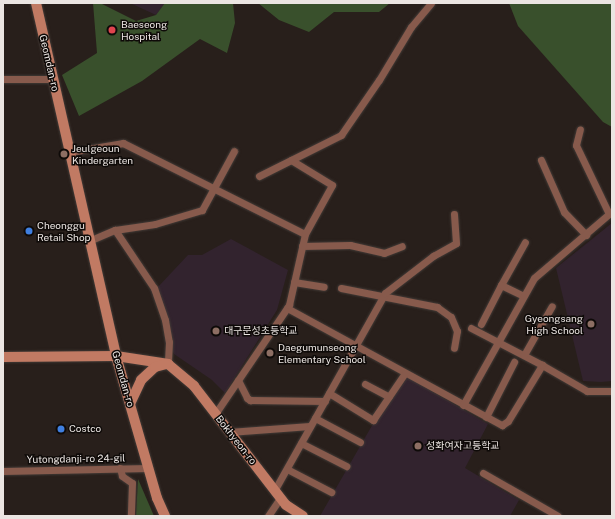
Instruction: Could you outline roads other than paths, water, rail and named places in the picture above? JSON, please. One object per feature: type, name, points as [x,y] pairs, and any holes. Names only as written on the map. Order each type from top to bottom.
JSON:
[{"type":"main road","name":"Geomdan-ro","points":[[36,3],[91,240],[116,356],[158,498],[165,516]]},
{"type":"main road","points":[[3,357],[116,356],[168,364]]},
{"type":"main road","points":[[130,404],[141,380],[155,367],[168,364]]},
{"type":"main road","name":"Bokhyeon-ro","points":[[168,364],[194,386],[286,506],[303,516]]},
{"type":"street","points":[[259,176],[341,135],[379,80],[412,27],[431,3]]},
{"type":"street","points":[[3,80],[53,79]]},
{"type":"street","points":[[463,405],[534,278],[609,214],[576,145],[580,129]]},
{"type":"street","points":[[70,152],[123,142],[305,234]]},
{"type":"street","points":[[91,240],[114,230],[155,224],[202,210],[234,151]]},
{"type":"street","points":[[215,414],[287,308],[305,234],[332,185],[291,160]]},
{"type":"street","points":[[541,160],[564,212],[586,235]]},
{"type":"street","points":[[268,516],[287,469],[301,442],[385,293],[433,256],[456,244],[454,214]]},
{"type":"street","points":[[114,230],[154,288],[165,320],[168,335],[168,364]]},
{"type":"street","points":[[481,324],[525,242]]},
{"type":"street","points":[[302,246],[350,246],[384,253],[402,246]]},
{"type":"street","points":[[294,282],[324,287]]},
{"type":"street","points":[[501,285],[524,296]]},
{"type":"street","points":[[341,288],[438,307],[451,317],[457,331],[454,348]]},
{"type":"street","points":[[524,355],[552,306]]},
{"type":"street","points":[[287,308],[502,426],[508,421],[542,365]]},
{"type":"street","points":[[471,328],[524,355],[587,391],[612,391]]},
{"type":"street","points":[[486,417],[514,362]]},
{"type":"street","points":[[329,393],[373,420],[405,373]]},
{"type":"street","points":[[238,380],[247,398],[250,400],[325,401]]},
{"type":"street","points":[[365,384],[389,397]]},
{"type":"street","points":[[315,418],[360,442]]},
{"type":"street","points":[[229,432],[310,426]]},
{"type":"street","points":[[301,442],[346,466]]},
{"type":"street","points":[[120,468],[122,476],[132,483],[131,516]]},
{"type":"street","name":"Yutongdanji-ro 24-gil","points":[[3,471],[149,468]]},
{"type":"street","points":[[287,469],[331,492]]},
{"type":"street","points":[[483,474],[558,516]]},
{"type":"place","name":"Baeseong Hospital","points":[[112,30]]},
{"type":"place","name":"Jeulgeoun Kindergarten","points":[[64,154]]},
{"type":"place","name":"Cheonggu Retail Shop","points":[[29,231]]},
{"type":"place","name":"Gyeongsang High School","points":[[591,324]]},
{"type":"place","name":"대구문성초등학교","points":[[216,331]]},
{"type":"place","name":"Daegumunseong Elementary School","points":[[270,353]]},
{"type":"place","name":"Costco","points":[[61,429]]},
{"type":"place","name":"성화여자고등학교","points":[[418,446]]}]
